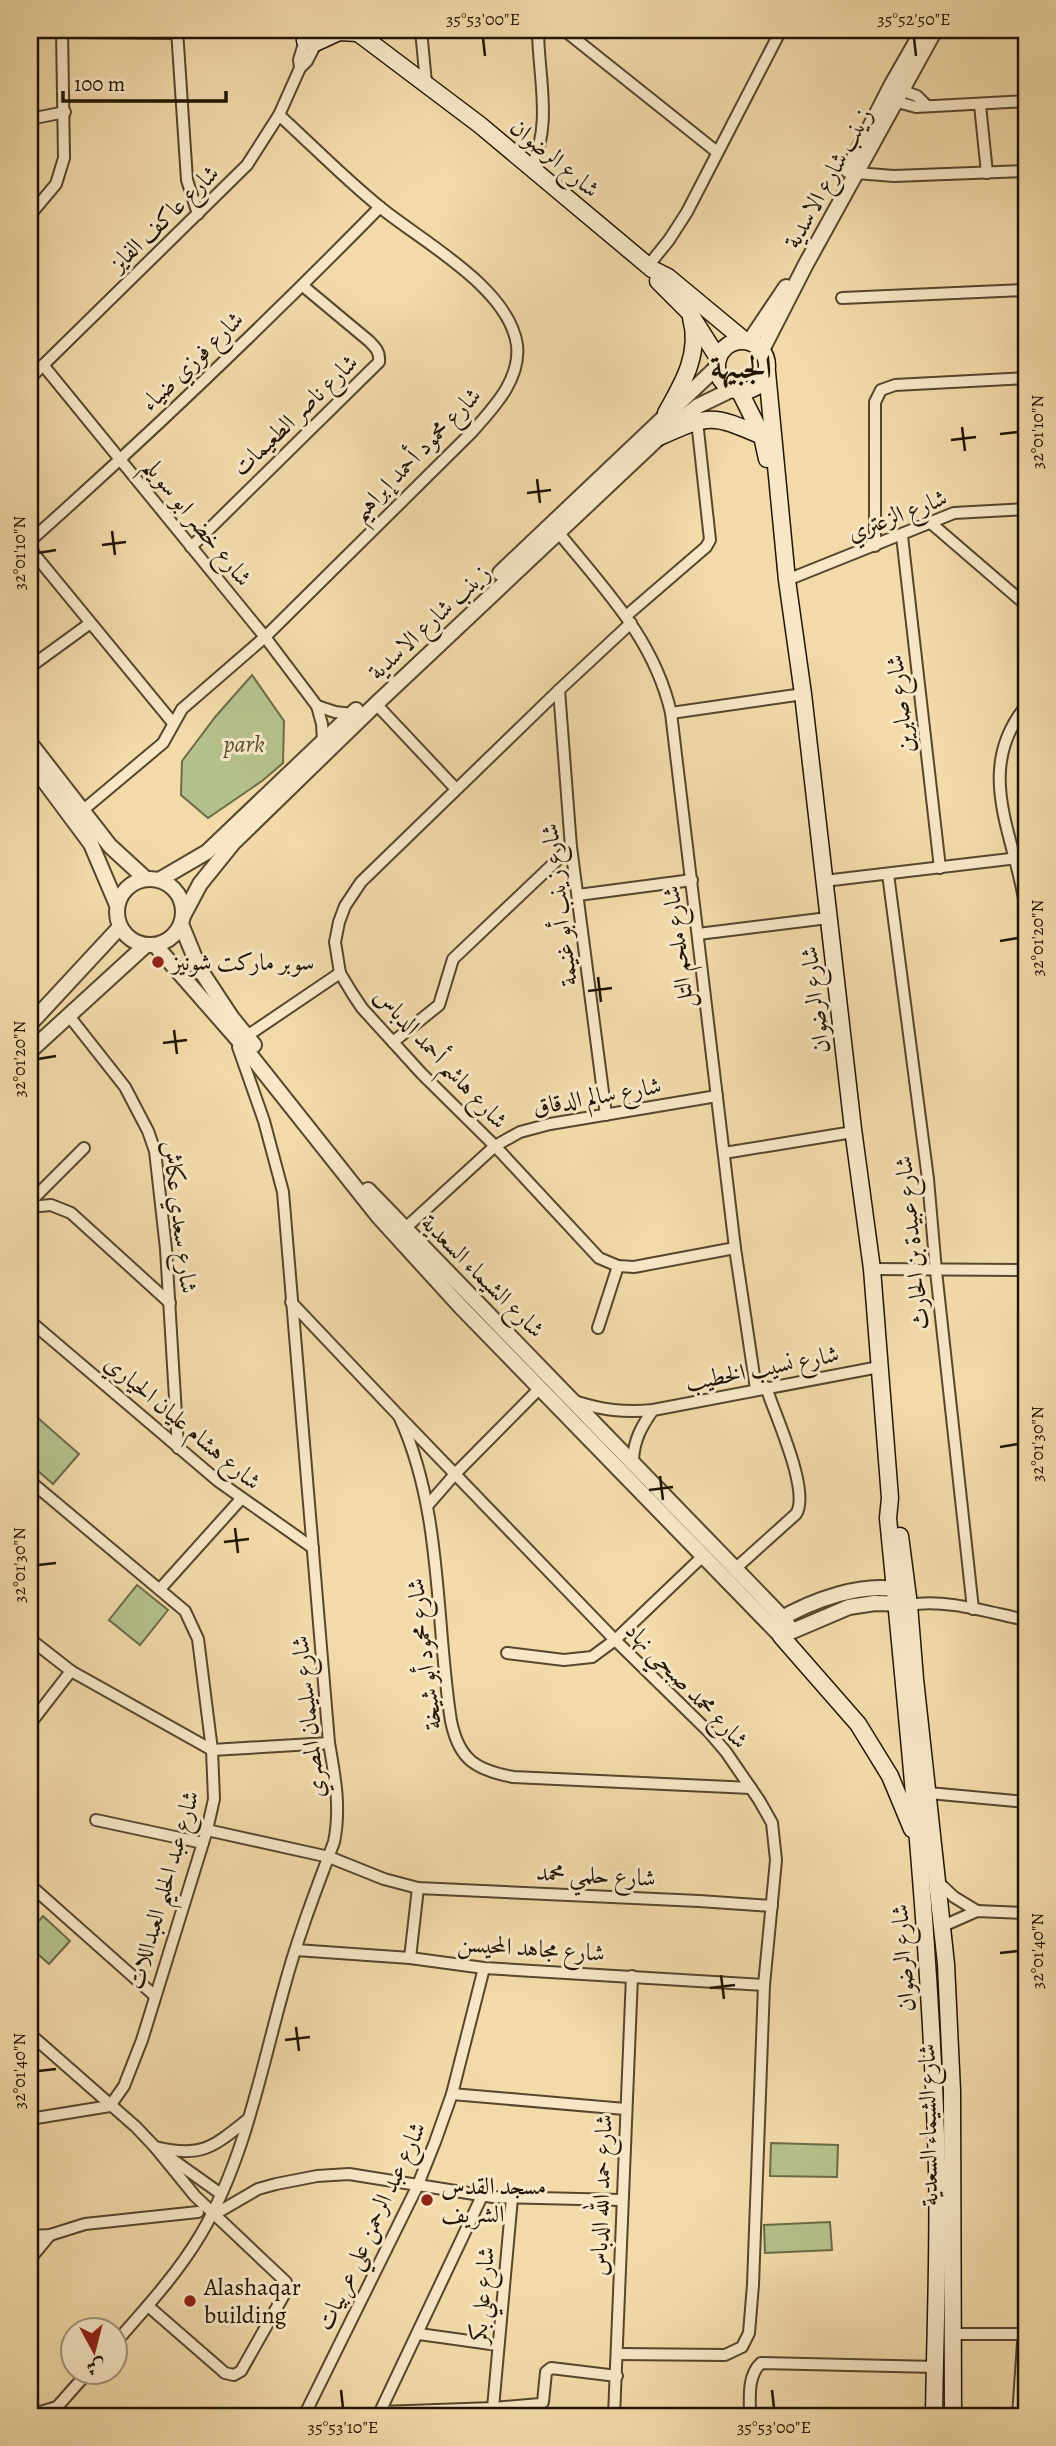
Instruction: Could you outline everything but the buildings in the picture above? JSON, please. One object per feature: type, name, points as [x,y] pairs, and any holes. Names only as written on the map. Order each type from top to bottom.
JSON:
[{"type":"main road","name":"شارع الرضوان","points":[[356,31],[531,167],[650,268],[689,312],[718,362]]},
{"type":"main road","points":[[311,35],[356,31]]},
{"type":"main road","name":"شارع الرضوان","points":[[650,268],[663,273],[752,344]]},
{"type":"main road","points":[[666,413],[687,375],[692,358],[694,332],[689,312]]},
{"type":"main road","points":[[752,344],[767,360],[767,372],[761,383],[751,389],[736,390],[725,384],[718,362],[729,345],[752,344]]},
{"type":"main road","name":"شارع الرضوان","points":[[767,372],[787,580],[872,1269],[890,1498],[897,1516],[929,1793]]},
{"type":"main road","name":"شارع الرضوان","points":[[736,390],[762,436],[778,498]]},
{"type":"main road","points":[[657,438],[697,421],[714,419],[728,421],[762,436]]},
{"type":"main road","name":"شارع الرضوان","points":[[906,1598],[937,2167],[934,2416]]},
{"type":"main road","points":[[782,1628],[858,1724],[890,1776],[918,1844]]},
{"type":"main road","name":"شارع الشيماء السعدية","points":[[929,1793],[943,1926],[952,2091],[953,2416]]},
{"type":"main road","points":[[932,2047],[950,2046]]},
{"type":"main road","points":[[933,2093],[952,2091]]},
{"type":"street","points":[[421,30],[426,83]]},
{"type":"street","points":[[531,167],[539,149],[542,125],[538,30]]},
{"type":"street","points":[[564,30],[717,152]]},
{"type":"street","name":"زينب شارع الاسدية","points":[[752,344],[856,173],[923,30]]},
{"type":"street","name":"زينب شارع الاسدية","points":[[752,344],[893,94],[935,30]]},
{"type":"street","points":[[30,215],[56,184],[64,158],[62,31],[177,31],[187,180],[198,214]]},
{"type":"street","points":[[650,268],[687,212],[777,31]]},
{"type":"street","name":"شارع عاكف الفايز","points":[[30,379],[247,165],[279,115],[311,35]]},
{"type":"street","points":[[893,94],[916,107],[1026,101]]},
{"type":"street","points":[[980,104],[987,173]]},
{"type":"street","points":[[30,119],[65,112]]},
{"type":"street","name":"شارع محمود أحمد إبراهيم","points":[[82,811],[163,743],[181,709],[265,637],[472,432],[496,404],[516,366],[517,343],[511,325],[491,294],[474,278],[380,207],[279,115]]},
{"type":"street","points":[[856,173],[876,176],[1026,171]]},
{"type":"street","name":"شارع فوزي ضياء","points":[[30,541],[303,286],[380,207]]},
{"type":"street","name":"شارع ناصر الطعيمات","points":[[191,547],[379,362],[377,349],[369,341],[303,286]]},
{"type":"street","points":[[842,298],[1026,290]]},
{"type":"street","name":"زينب شارع الاسدية","points":[[153,879],[207,852],[718,362]]},
{"type":"street","name":"شارع خضر ابو سويلم","points":[[43,366],[265,637],[317,706],[323,741]]},
{"type":"street","points":[[875,546],[875,402],[881,390],[887,386],[909,383],[1026,378]]},
{"type":"street","name":"زينب شارع الاسدية","points":[[182,920],[205,876],[233,843],[376,704],[657,438],[698,406],[736,390]]},
{"type":"street","name":"شارع هاشم أحمد الدباس","points":[[618,1266],[592,1253],[495,1146],[362,1008],[340,973],[336,950],[337,934],[345,906],[384,858],[706,547],[710,540],[697,421]]},
{"type":"street","name":"شارع الزعتري","points":[[787,580],[954,513],[1026,509]]},
{"type":"street","points":[[932,524],[1026,604]]},
{"type":"street","name":"شارع ملحم التل","points":[[558,532],[628,620],[651,655],[665,689],[671,713],[736,1248],[761,1388],[792,1456],[800,1505],[796,1514],[736,1568]]},
{"type":"street","name":"شارع صابرين","points":[[902,536],[940,868]]},
{"type":"street","points":[[30,550],[173,723]]},
{"type":"street","points":[[1013,593],[1026,589]]},
{"type":"street","points":[[30,667],[89,624]]},
{"type":"street","name":"شارع زينب أبو غنيمة","points":[[558,690],[571,847],[606,1115]]},
{"type":"street","points":[[671,713],[803,694]]},
{"type":"street","points":[[376,704],[456,789]]},
{"type":"street","points":[[317,706],[352,714]]},
{"type":"street","points":[[1026,706],[1007,739],[999,785],[1005,827],[1023,887],[1026,912]]},
{"type":"street","points":[[30,743],[110,846],[153,879],[175,890],[180,897],[182,920],[171,938],[150,945],[30,1051]]},
{"type":"street","points":[[30,762],[91,844],[117,905],[120,927],[135,942],[150,945]]},
{"type":"street","points":[[393,1042],[439,1005],[453,958],[571,847]]},
{"type":"street","points":[[824,881],[1026,857]]},
{"type":"street","name":"شارع عبيدة بن الحارث","points":[[888,874],[928,1178],[973,1609]]},
{"type":"street","points":[[117,905],[126,888],[134,883],[153,879]]},
{"type":"street","points":[[578,895],[692,880]]},
{"type":"street","points":[[698,934],[828,918]]},
{"type":"street","name":"شارع الشيماء السعدية","points":[[182,920],[199,968],[243,1039]]},
{"type":"street","points":[[30,1024],[120,927]]},
{"type":"street","name":"شارع الشيماء السعدية","points":[[150,945],[243,1039],[460,1306],[702,1557],[782,1628]]},
{"type":"street","points":[[243,1039],[340,973]]},
{"type":"street","name":"شارع سعدي عكاش","points":[[69,1016],[125,1087],[148,1131],[160,1178],[178,1448]]},
{"type":"street","name":"شارع سليمان المصري","points":[[130,2326],[201,2234],[221,2194],[248,2119],[285,1984],[338,1823],[339,1805],[329,1743],[283,1192],[267,1133],[239,1050],[243,1039]]},
{"type":"street","name":"شارع سالم الدقاق","points":[[401,1233],[495,1146],[520,1132],[534,1127],[717,1096]]},
{"type":"street","points":[[724,1153],[853,1132]]},
{"type":"street","points":[[30,1204],[84,1148]]},
{"type":"street","points":[[30,1204],[51,1205],[71,1213],[170,1303]]},
{"type":"street","name":"شارع الشيماء السعدية","points":[[401,1233],[633,1460],[736,1568],[782,1628]]},
{"type":"street","points":[[598,1328],[618,1266],[634,1267],[736,1248]]},
{"type":"street","points":[[872,1269],[1026,1270]]},
{"type":"street","name":"شارع محمود أبو شيخة","points":[[291,1302],[400,1416],[414,1451],[428,1505],[455,1739],[467,1759],[482,1769],[513,1777],[751,1788]]},
{"type":"street","name":"شارع هشام عليان الحياري","points":[[30,1321],[241,1499],[313,1548]]},
{"type":"street","name":"شارع نسيب الخطيب","points":[[574,1401],[617,1412],[653,1410],[879,1367]]},
{"type":"street","points":[[428,1505],[540,1388]]},
{"type":"street","points":[[633,1460],[636,1439],[653,1410]]},
{"type":"street","name":"شارع محمد صبحي نهاد","points":[[400,1416],[615,1640],[709,1732],[751,1788],[775,1835],[776,1860],[764,1985],[753,2285],[747,2339],[737,2351],[725,2355],[618,2354]]},
{"type":"street","name":"شارع عبد الحليم العبداللات","points":[[30,1481],[185,1611],[195,1629],[212,1751],[215,1791],[207,1830],[142,2040],[124,2086],[110,2106]]},
{"type":"street","points":[[160,1589],[241,1499]]},
{"type":"street","points":[[507,1653],[584,1660],[601,1653],[702,1557]]},
{"type":"street","points":[[782,1628],[836,1604],[860,1588],[1026,1620]]},
{"type":"street","points":[[30,1639],[71,1671],[212,1751],[329,1743]]},
{"type":"street","points":[[30,1724],[71,1671]]},
{"type":"street","points":[[929,1793],[1026,1802]]},
{"type":"street","points":[[96,1820],[203,1843]]},
{"type":"street","name":"شارع حلمي محمد","points":[[207,1830],[329,1857],[384,1879],[418,1888],[772,1906]]},
{"type":"street","points":[[939,1883],[954,1897],[976,1911]]},
{"type":"street","points":[[30,1885],[155,1996]]},
{"type":"street","points":[[410,1958],[418,1888]]},
{"type":"street","points":[[943,1926],[976,1911],[1026,1913]]},
{"type":"street","name":"شارع مجاهد المحيسن","points":[[296,1950],[410,1958],[484,1968],[764,1985]]},
{"type":"street","name":"شارع عبد الرحمن علي عربيات","points":[[304,2416],[417,2187],[452,2094],[484,1968]]},
{"type":"street","name":"شارع حمد الله الدباس","points":[[614,2416],[632,1976]]},
{"type":"street","points":[[30,2034],[155,2147],[221,2194]]},
{"type":"street","points":[[452,2094],[625,2109]]},
{"type":"street","points":[[30,2119],[110,2106]]},
{"type":"street","points":[[155,2147],[191,2153],[222,2140],[248,2119]]},
{"type":"street","points":[[148,2306],[225,2373],[234,2375],[241,2371],[285,2293],[286,2282],[195,2196],[155,2147]]},
{"type":"street","points":[[212,2211],[222,2210],[258,2189],[317,2176],[371,2176],[417,2187],[482,2196],[621,2200]]},
{"type":"street","points":[[195,2196],[201,2234]]},
{"type":"street","points":[[482,2196],[379,2414],[540,2404],[543,2402],[546,2372],[551,2368],[617,2376]]},
{"type":"street","name":"شارع علي بكر","points":[[493,2408],[512,2198]]},
{"type":"street","points":[[30,2236],[50,2235],[85,2224],[198,2211]]},
{"type":"street","points":[[30,2259],[50,2235]]},
{"type":"street","points":[[1018,2416],[1026,2298]]},
{"type":"street","points":[[419,2334],[498,2345]]},
{"type":"street","points":[[954,2334],[1023,2334]]},
{"type":"street","points":[[750,2416],[751,2380],[755,2369],[761,2363],[936,2367]]},
{"type":"street","points":[[30,2416],[56,2412],[77,2386]]},
{"type":"green space","name":"park","points":[[252,675],[284,721],[283,763],[208,818],[181,795],[182,761]]},
{"type":"green space","points":[[30,1411],[79,1454],[53,1484],[30,1464]]},
{"type":"green space","points":[[137,1585],[168,1610],[140,1645],[109,1620]]},
{"type":"green space","points":[[43,1916],[70,1941],[49,1964],[30,1947],[30,1931]]},
{"type":"green space","points":[[771,2143],[838,2145],[837,2177],[770,2176]]},
{"type":"green space","points":[[830,2222],[832,2250],[765,2253],[764,2225]]},
{"type":"place","name":"سوبر ماركت شونيز","points":[[158,962]]},
{"type":"place","name":"مسجد القدس الشريف","points":[[427,2200]]},
{"type":"place","name":"Alashaqar building","points":[[190,2301]]},
{"type":"district","name":"الجبيهة","points":[[741,367]]}]
